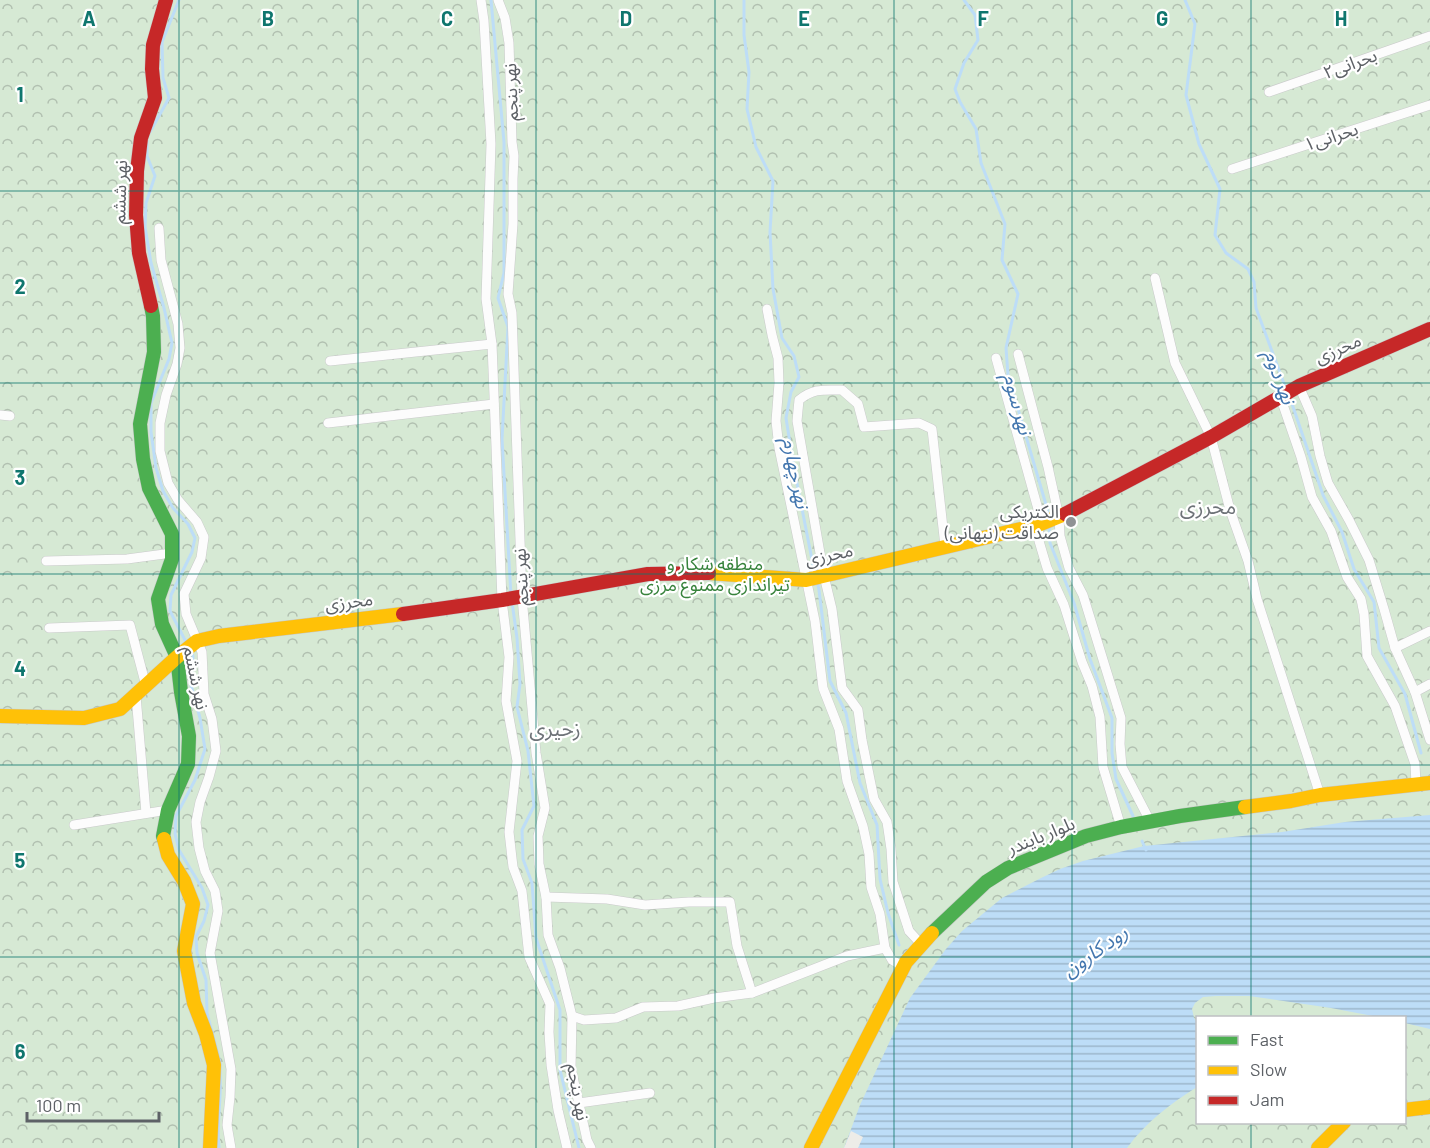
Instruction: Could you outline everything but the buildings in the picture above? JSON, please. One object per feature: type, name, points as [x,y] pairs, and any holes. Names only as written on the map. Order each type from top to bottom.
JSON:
[{"type":"street","name":"نهر ششم","points":[[166,0],[153,45],[152,69],[155,98],[141,138],[137,171],[136,215],[139,253],[153,316],[154,352],[140,424],[142,459],[149,488],[172,534],[172,559],[158,599],[162,624],[187,649],[181,692],[189,736],[188,764],[168,810],[163,836],[168,855],[184,881],[193,904],[184,951],[194,1003],[206,1034],[214,1065],[210,1148]]},
{"type":"street","name":"نهر پنجم","points":[[481,0],[490,144],[486,299],[492,344],[494,404],[511,599],[545,808],[538,836],[539,864],[546,897],[548,935],[560,968],[572,1016],[571,1068],[591,1148]]},
{"type":"street","name":"نهر پنجم","points":[[498,0],[505,18],[509,43],[514,156],[513,224],[508,294],[512,313],[511,599],[506,701],[517,761],[509,832],[513,867],[522,891],[530,957],[550,1004],[551,1065],[567,1148]]},
{"type":"street","name":"بحرانی۲","points":[[1269,92],[1430,36]]},
{"type":"street","name":"بحرانی۱","points":[[1232,169],[1430,105]]},
{"type":"street","points":[[0,716],[84,718],[120,709],[187,649],[184,594],[201,558],[204,537],[197,522],[178,500],[168,483],[160,451],[160,423],[180,348],[178,324],[161,260],[159,228]]},
{"type":"street","points":[[1155,278],[1175,363],[1211,437],[1257,599],[1320,795]]},
{"type":"street","points":[[767,309],[778,358],[776,421],[779,448],[816,578],[832,609],[842,688],[858,710],[874,799],[887,822],[893,882],[909,931],[921,944]]},
{"type":"street","name":"محرزی","points":[[187,649],[219,636],[511,599],[648,574],[704,573],[816,578],[1048,521],[1211,437],[1289,391],[1430,329]]},
{"type":"street","points":[[330,360],[492,344]]},
{"type":"street","points":[[1018,354],[1048,467],[1048,521],[1039,541],[1092,686],[1100,717],[1103,766],[1121,827]]},
{"type":"street","points":[[996,358],[1038,509],[1060,536],[1069,568],[1083,595],[1121,718],[1122,766],[1150,821]]},
{"type":"street","points":[[904,967],[892,960],[885,948],[880,914],[871,887],[869,854],[863,826],[847,781],[839,729],[823,688],[815,621],[816,578],[797,422],[799,400],[808,393],[818,390],[842,390],[858,404],[864,427],[919,423],[932,429],[945,546]]},
{"type":"street","points":[[1289,391],[1312,416],[1328,483],[1369,560],[1395,648],[1414,692],[1430,740]]},
{"type":"street","points":[[1289,391],[1301,457],[1312,498],[1331,531],[1347,577],[1360,599],[1364,614],[1367,656],[1395,706],[1423,783]]},
{"type":"street","points":[[328,423],[494,404]]},
{"type":"street","points":[[0,415],[10,416]]},
{"type":"street","points":[[46,561],[127,559],[172,553]]},
{"type":"street","points":[[49,628],[130,625],[141,691],[146,813]]},
{"type":"street","points":[[1395,648],[1430,631]]},
{"type":"street","points":[[187,649],[202,652],[204,694],[212,719],[216,751],[200,801],[196,822],[199,848],[205,871],[215,891],[218,911],[210,953],[231,1069],[227,1125],[231,1148]]},
{"type":"street","points":[[1414,692],[1430,684]]},
{"type":"street","name":"بلوار بایندر","points":[[812,1148],[904,967],[921,944],[949,916],[986,882],[1008,868],[1086,836],[1150,821],[1320,795],[1423,783]]},
{"type":"street","points":[[74,825],[168,810]]},
{"type":"street","points":[[546,897],[607,899],[645,905],[730,902],[737,946],[752,993]]},
{"type":"street","points":[[572,1016],[584,1020],[616,1018],[643,1007],[678,1006],[752,993],[847,956],[885,948]]},
{"type":"street","points":[[579,1103],[650,1093]]},
{"type":"street","points":[[1406,1110],[1430,1107]]},
{"type":"street","points":[[1318,1148],[1342,1124]]},
{"type":"green space","name":"منطقه شکار و تیراندازی ممنوع مرزی","points":[[0,0],[1430,0],[1430,1148],[0,1148]]},
{"type":"water","name":"رود کارون","points":[[1430,815],[1430,1029],[1406,1023],[1406,1016],[1373,1016],[1249,996],[1203,997],[1195,1003],[1192,1009],[1196,1021],[1196,1088],[1159,1114],[1127,1148],[844,1148],[860,1105],[910,998],[962,931],[1002,898],[1060,869],[1144,846],[1282,832],[1345,822]]},
{"type":"pier","points":[[851,1131],[863,1137],[858,1148],[844,1148]]},
{"type":"waterway","points":[[150,132],[169,98],[163,78],[162,42],[179,0]]},
{"type":"waterway","points":[[491,0],[504,142],[504,273],[498,298],[508,327],[502,439],[511,596]]},
{"type":"waterway","name":"نهر چهارم","points":[[744,0],[744,35],[749,72],[747,109],[756,147],[773,181],[770,232],[773,289],[782,338],[794,356],[799,377],[791,392],[786,418],[815,575]]},
{"type":"waterway","name":"نهر سوم","points":[[964,0],[975,15],[978,40],[964,63],[955,89],[976,129],[981,163],[1005,224],[1002,260],[1018,294],[1006,348],[1008,375],[1048,517]]},
{"type":"waterway","name":"نهر دوم","points":[[1185,0],[1195,24],[1186,95],[1199,144],[1220,189],[1215,235],[1226,253],[1248,269],[1254,282],[1256,308],[1286,389]]},
{"type":"waterway","points":[[147,141],[147,156],[155,176],[146,203],[145,227],[151,263],[172,343],[169,359],[151,403],[151,432],[156,468],[163,491],[173,508],[188,524],[195,538],[192,552],[171,595],[170,611],[187,644]]},
{"type":"waterway","name":"نهر دوم","points":[[1289,395],[1323,495],[1342,532],[1354,569],[1374,602],[1379,648],[1405,694],[1421,753]]},
{"type":"waterway","name":"نهر سوم","points":[[1049,527],[1050,543],[1074,603],[1090,659],[1112,718],[1112,753],[1116,779],[1133,816]]},
{"type":"waterway","name":"نهر چهارم","points":[[817,581],[830,681],[846,713],[860,783],[877,825],[880,879],[899,945]]},
{"type":"waterway","points":[[512,602],[520,684],[517,707],[528,751],[534,806],[522,830],[523,859],[532,883],[536,938],[560,1010],[560,1070],[579,1148]]},
{"type":"waterway","points":[[191,653],[193,656],[191,685],[205,749],[195,780],[176,816],[175,834],[179,850],[202,888],[208,905],[204,921],[196,937],[197,953],[206,980],[207,1013],[220,1063]]},
{"type":"waterway","points":[[1142,841],[1146,850]]},
{"type":"waterway","points":[[219,1148],[220,1072]]},
{"type":"traffic: fast","points":[[151,306],[154,352],[140,424],[143,459],[149,488],[172,534],[172,559],[158,599],[162,624],[177,657],[189,736],[188,764],[168,810],[164,839]]},
{"type":"traffic: fast","points":[[932,933],[986,882],[1008,868],[1086,836],[1180,816],[1245,807]]},
{"type":"traffic: slow","points":[[709,573],[806,580],[1038,525],[1065,514]]},
{"type":"traffic: slow","points":[[0,716],[84,718],[120,709],[197,641],[219,636],[403,614]]},
{"type":"traffic: slow","points":[[1245,807],[1320,795],[1430,783]]},
{"type":"traffic: slow","points":[[164,839],[168,855],[184,881],[193,904],[184,951],[194,1003],[206,1034],[214,1065],[210,1148]]},
{"type":"traffic: slow","points":[[811,1148],[906,962],[932,933]]},
{"type":"traffic: slow","points":[[1406,1110],[1430,1107]]},
{"type":"traffic: slow","points":[[1318,1148],[1342,1124]]},
{"type":"traffic: jam","points":[[151,306],[139,253],[136,215],[137,171],[141,138],[155,98],[152,69],[153,45],[166,0]]},
{"type":"traffic: jam","points":[[1065,514],[1211,437],[1299,386],[1430,329]]},
{"type":"traffic: jam","points":[[403,614],[502,600],[648,574],[709,573]]},
{"type":"place","name":"الکتریکی صداقت (نبهانی)","points":[[1071,522]]},
{"type":"district","name":"محرزی","points":[[1208,507]]},
{"type":"district","name":"زحیری","points":[[555,729]]}]
